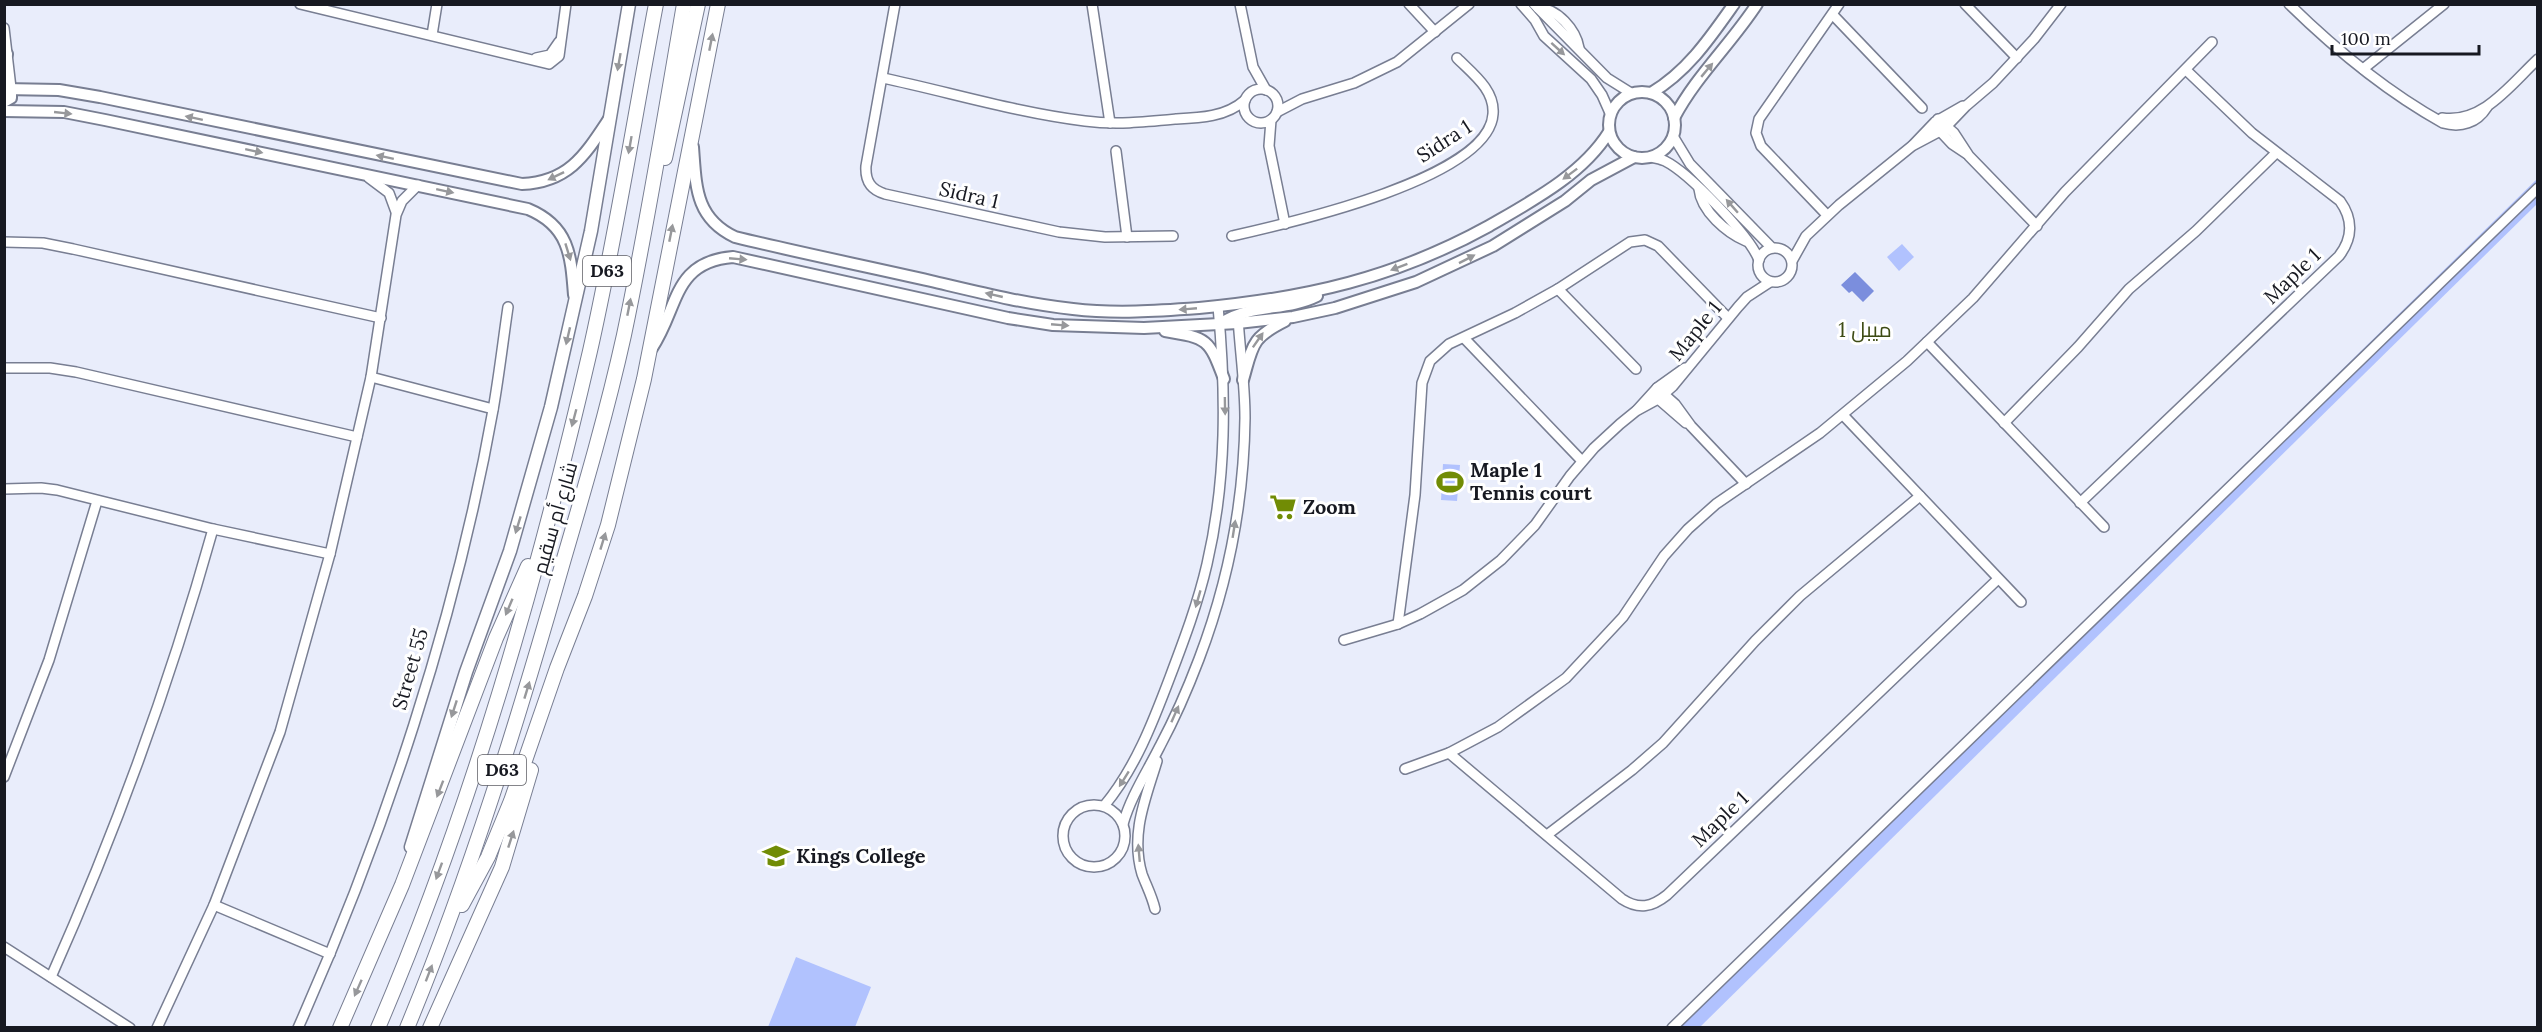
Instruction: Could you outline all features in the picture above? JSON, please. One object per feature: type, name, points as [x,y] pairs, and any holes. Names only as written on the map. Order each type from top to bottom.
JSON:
[{"type":"main road","points":[[402,885],[434,769],[520,516],[575,305],[591,231],[629,4]]},
{"type":"main road","name":"شارع أم سقيم","points":[[378,1028],[415,938],[451,839],[502,679],[543,535],[577,406],[602,293],[656,4]]},
{"type":"main road","name":"شارع أم سقيم","points":[[407,1028],[448,926],[512,739],[579,506],[624,335],[684,4]]},
{"type":"main road","points":[[647,214],[667,151],[698,4]]},
{"type":"main road","points":[[448,926],[479,875],[500,829],[585,596],[620,479],[649,353],[718,4]]},
{"type":"main road","name":"شارع أم سقيم","points":[[340,1028],[402,885],[496,638],[543,535]]},
{"type":"main road","name":"D63","points":[[430,1028],[502,867],[585,596]]},
{"type":"street","points":[[300,4],[549,64],[559,56],[566,4]]},
{"type":"street","points":[[432,35],[437,4]]},
{"type":"street","name":"Sidra 1","points":[[895,4],[866,166],[867,181],[878,192],[1036,229],[1082,235],[1173,236]]},
{"type":"street","points":[[1092,4],[1110,123]]},
{"type":"street","points":[[1408,4],[1436,32]]},
{"type":"street","points":[[1521,4],[1535,20],[1544,36],[1591,79],[1602,95],[1610,113],[1611,139],[1621,151],[1634,157],[1665,160],[1699,189],[1701,201],[1709,211],[1732,233],[1749,242],[1761,275],[1770,282],[1784,280],[1806,236],[1827,215],[1912,146],[1936,121],[1965,106]]},
{"type":"street","points":[[1651,93],[1677,75],[1734,4]]},
{"type":"street","points":[[1651,157],[1661,152],[1673,136],[1674,118],[1691,89],[1731,42],[1757,4]]},
{"type":"street","points":[[1827,215],[1765,152],[1756,133],[1759,119],[1839,4]]},
{"type":"street","points":[[1965,4],[2017,58]]},
{"type":"street","points":[[1912,146],[1943,129],[2017,58],[2061,4]]},
{"type":"street","points":[[2289,4],[2318,33],[2363,69],[2450,125],[2462,125],[2480,117],[2487,107],[2538,59]]},
{"type":"street","points":[[2363,69],[2444,4]]},
{"type":"street","points":[[1241,5],[1253,67],[1244,110],[1269,146]]},
{"type":"street","points":[[1285,224],[1269,146],[1271,120],[1277,112],[1302,99],[1354,83],[1396,62],[1436,32],[1465,6]]},
{"type":"street","points":[[1536,6],[1551,11],[1571,29],[1579,48],[1607,78],[1631,93]]},
{"type":"street","points":[[1833,15],[1922,108]]},
{"type":"street","points":[[4,28],[8,88],[11,98],[4,102]]},
{"type":"street","points":[[1405,769],[1449,753],[1522,712],[1566,678],[1623,617],[1664,556],[1688,528],[1716,504],[1843,415],[1927,342],[1980,290],[2073,184],[2212,42]]},
{"type":"street","name":"Sidra 1","points":[[1232,236],[1316,217],[1377,197],[1423,176],[1475,147],[1486,135],[1491,124],[1492,102],[1481,82],[1457,58]]},
{"type":"street","points":[[1253,67],[1278,106],[1277,112]]},
{"type":"street","name":"Maple 1","points":[[2080,503],[2344,249],[2348,242],[2350,225],[2345,208],[2334,195],[2276,153],[2229,113],[2186,70]]},
{"type":"street","points":[[883,78],[1037,113],[1086,121],[1146,123],[1221,114],[1253,121],[1271,120]]},
{"type":"street","points":[[8,88],[59,90],[100,97],[522,184],[539,183],[564,173],[585,155],[610,119]]},
{"type":"street","points":[[1221,114],[1254,90],[1302,99]]},
{"type":"street","points":[[1610,113],[1618,101],[1631,93],[1651,93],[1666,102],[1674,118]]},
{"type":"street","points":[[4,111],[64,112],[528,209],[543,216],[561,235],[571,258],[575,305]]},
{"type":"street","points":[[1936,121],[2037,226]]},
{"type":"street","points":[[692,129],[700,200],[711,220],[735,237],[1033,304],[1073,309],[1155,312],[1218,306],[1238,314],[1293,317]]},
{"type":"street","points":[[649,353],[662,334],[677,292],[690,273],[710,261],[733,257],[1008,318],[1053,325],[1144,328],[1220,324],[1238,314],[1355,283],[1396,269],[1475,234],[1512,213],[1569,175],[1593,154],[1609,132]]},
{"type":"street","points":[[1673,136],[1690,164],[1754,232],[1776,248],[1785,251],[1792,261]]},
{"type":"street","points":[[1116,151],[1127,237]]},
{"type":"street","points":[[2004,423],[2129,289],[2212,217],[2276,153]]},
{"type":"street","points":[[1243,380],[1254,344],[1260,334],[1293,317],[1376,297],[1455,265],[1530,225],[1591,180],[1634,157]]},
{"type":"street","points":[[358,172],[385,188],[394,203],[396,215]]},
{"type":"street","points":[[157,1028],[214,905],[280,732],[330,554],[371,378],[396,215],[402,201],[418,185]]},
{"type":"street","points":[[1672,1028],[2538,188]]},
{"type":"street","points":[[1747,297],[1766,250],[1806,236]]},
{"type":"street","points":[[1398,624],[1415,495],[1423,376],[1435,355],[1449,344],[1558,289],[1624,245],[1645,240],[1658,246],[1728,318]]},
{"type":"street","points":[[4,242],[43,243],[73,249],[381,318]]},
{"type":"street","name":"Maple 1","points":[[1582,461],[1608,435],[1688,367],[1747,297],[1770,282]]},
{"type":"street","points":[[1558,289],[1636,369]]},
{"type":"street","points":[[1104,806],[1131,767],[1160,704],[1197,602],[1209,556],[1224,454],[1224,379],[1218,306]]},
{"type":"street","name":"Street 55","points":[[298,1028],[330,954],[370,849],[420,703],[480,477],[508,307]]},
{"type":"street","points":[[1123,824],[1112,810],[1104,806],[1086,805],[1071,814],[1065,822],[1062,839],[1072,859],[1093,867],[1107,864],[1114,859],[1124,844],[1123,824],[1131,800],[1161,745],[1199,658],[1213,617],[1232,540],[1243,465],[1243,380],[1238,314]]},
{"type":"street","points":[[1144,328],[1200,338],[1211,349],[1224,379]]},
{"type":"street","points":[[1344,640],[1398,624],[1463,590],[1501,560],[1535,525],[1582,461],[1464,338]]},
{"type":"street","points":[[1927,342],[2104,527]]},
{"type":"street","points":[[4,368],[50,368],[76,372],[357,437]]},
{"type":"street","points":[[371,378],[493,409]]},
{"type":"street","points":[[1658,393],[1746,484]]},
{"type":"street","points":[[1843,415],[2021,602]]},
{"type":"street","points":[[4,489],[41,488],[330,554]]},
{"type":"street","points":[[1547,835],[1663,744],[1769,626],[1827,573],[1920,496]]},
{"type":"street","points":[[4,777],[49,660],[97,501]]},
{"type":"street","points":[[51,977],[139,765],[190,613],[213,529]]},
{"type":"street","name":"Maple 1","points":[[1449,753],[1629,903],[1637,906],[1654,905],[1998,579]]},
{"type":"street","points":[[1155,909],[1142,874],[1138,840],[1142,805],[1161,745]]},
{"type":"street","points":[[214,905],[330,954]]},
{"type":"street","points":[[4,947],[130,1028]]},
{"type":"shaded area","points":[[2537,179],[2537,204],[1700,1027],[1668,1028]]},
{"type":"shaded area","points":[[1902,244],[1914,257],[1899,271],[1887,257]]},
{"type":"shaded area","points":[[1855,272],[1874,291],[1863,302],[1852,291],[1849,293],[1841,285]]},
{"type":"shaded area","name":"Maple 1 Tennis court","points":[[1443,464],[1460,465],[1457,501],[1441,500]]},
{"type":"shaded area","points":[[796,957],[871,987],[855,1027],[768,1027]]},
{"type":"place","name":"Maple 1 Tennis court","points":[[1450,482]]},
{"type":"place","name":"Zoom","points":[[1283,507]]},
{"type":"place","name":"Kings College","points":[[776,856]]},
{"type":"district","name":"ميبل 1","points":[[1865,330]]}]
